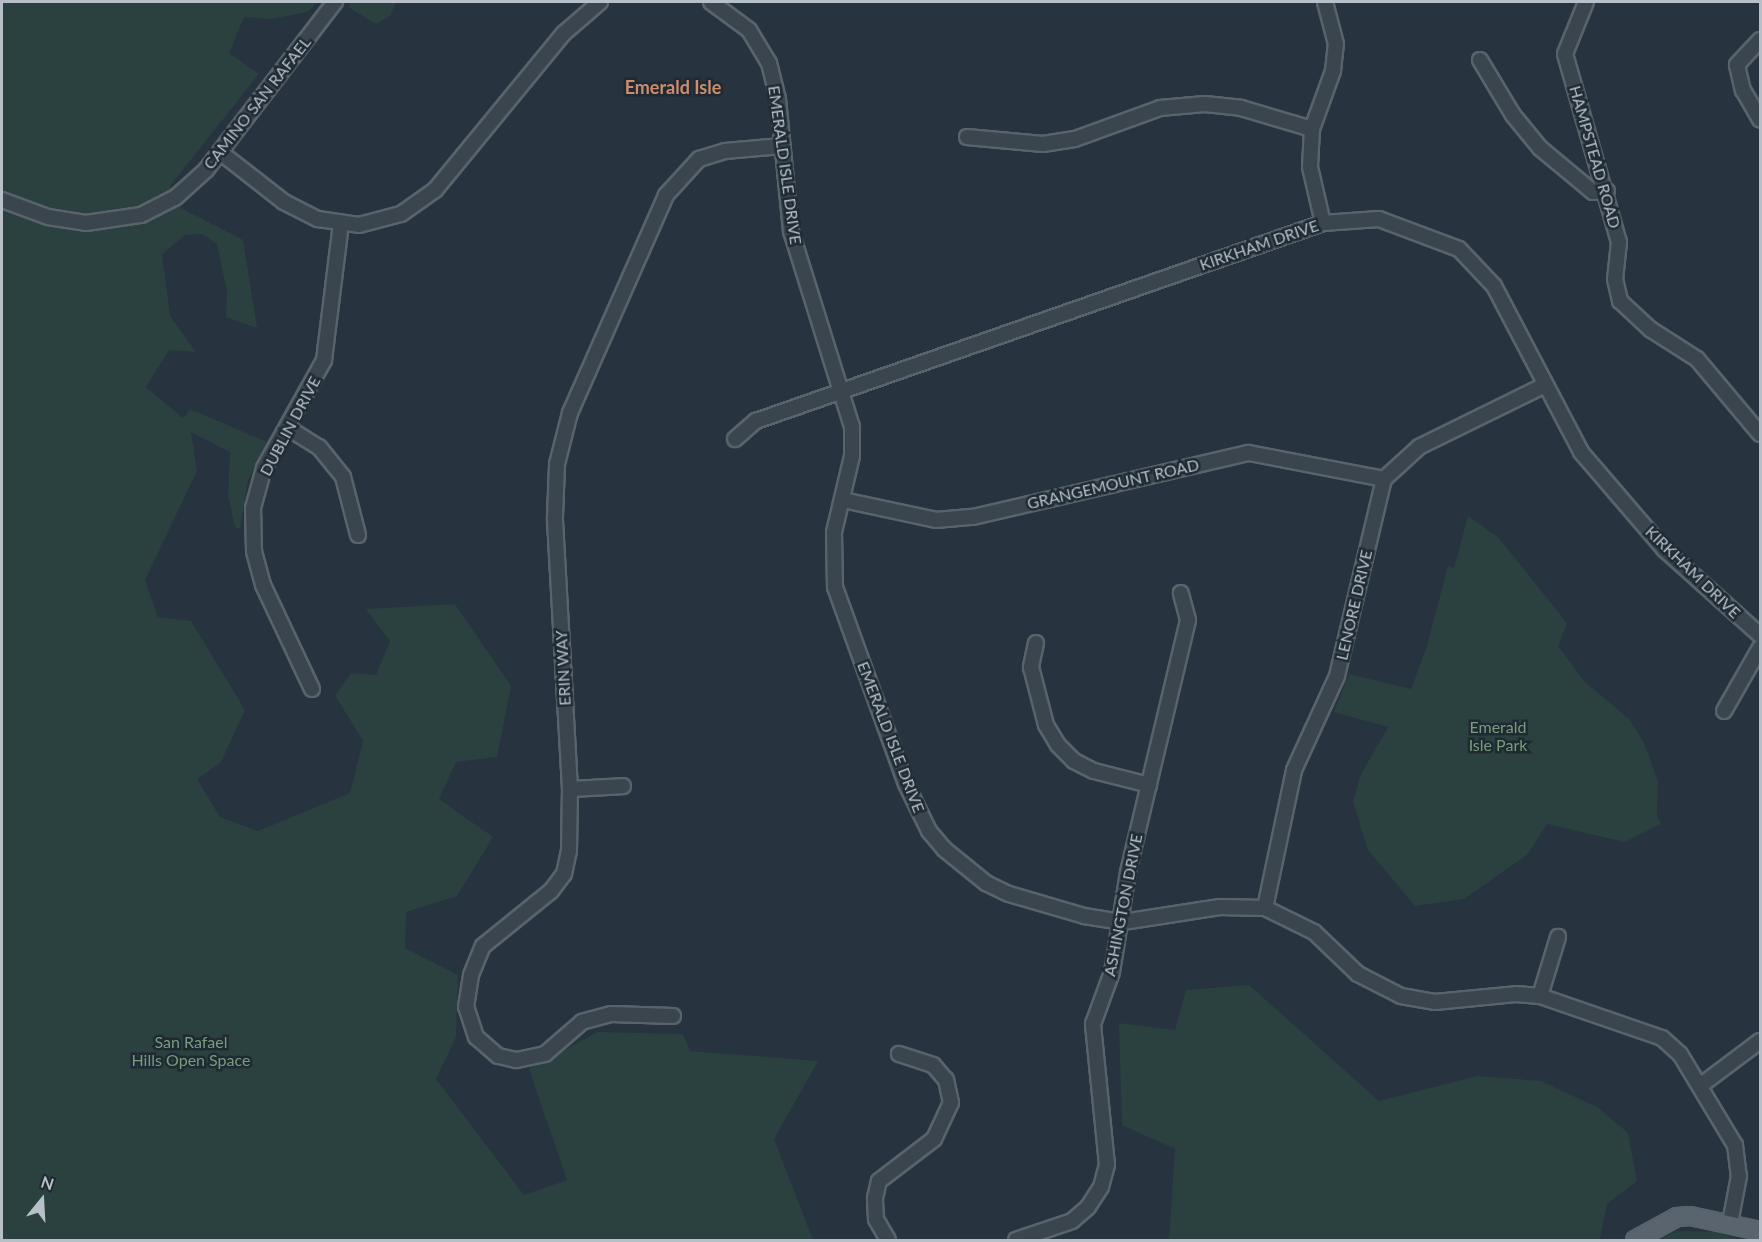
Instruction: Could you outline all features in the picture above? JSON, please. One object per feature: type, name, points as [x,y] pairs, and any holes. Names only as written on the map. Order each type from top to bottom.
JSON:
[{"type":"main road","points":[[1635,1240],[1677,1217],[1730,1223],[1761,1231]]},
{"type":"street","name":"CAMINO SAN RAFAEL","points":[[2,201],[67,221],[109,222],[141,215],[175,198],[220,152],[335,2]]},
{"type":"street","points":[[220,152],[289,205],[318,219],[342,224],[383,220],[418,204],[435,190],[563,34],[600,2]]},
{"type":"street","name":"EMERALD ISLE DRIVE","points":[[711,2],[748,30],[769,63],[778,99],[791,231],[843,389],[853,444],[832,553],[836,587],[906,783],[929,831],[962,866],[1002,890],[1084,916],[1123,922],[1220,907],[1265,908],[1314,932],[1358,974],[1401,996],[1435,1002],[1516,994],[1540,996],[1662,1038],[1680,1054],[1730,1134],[1739,1159],[1730,1223]]},
{"type":"street","points":[[1323,223],[1310,167],[1312,129],[1333,71],[1335,53],[1333,25],[1325,2]]},
{"type":"street","name":"HAMPSTEAD ROAD","points":[[1586,2],[1565,54],[1607,191],[1619,242],[1615,279],[1620,301],[1650,329],[1697,358],[1761,434]]},
{"type":"street","points":[[1761,40],[1737,65],[1743,90],[1761,120]]},
{"type":"street","points":[[1480,60],[1513,115],[1540,148],[1593,192],[1607,191]]},
{"type":"street","points":[[967,137],[1054,142],[1106,129],[1160,108],[1205,104],[1241,108],[1312,129]]},
{"type":"street","name":"ERIN WAY","points":[[672,1016],[612,1014],[582,1022],[545,1054],[523,1059],[498,1056],[476,1037],[466,1007],[471,975],[483,946],[551,891],[564,874],[569,850],[570,789],[555,517],[557,465],[570,413],[666,195],[699,159],[725,151],[782,146]]},
{"type":"street","name":"KIRKHAM DRIVE","points":[[735,439],[756,421],[843,389],[1323,223],[1379,219],[1459,249],[1494,286],[1581,452],[1664,549],[1761,635]]},
{"type":"street","name":"DUBLIN DRIVE","points":[[312,689],[263,585],[254,551],[253,508],[264,468],[288,428],[327,348],[342,224]]},
{"type":"street","points":[[1384,479],[1419,447],[1545,385]]},
{"type":"street","points":[[288,428],[319,447],[337,468],[358,535]]},
{"type":"street","name":"GRANGEMOUNT ROAD","points":[[843,500],[936,520],[973,517],[1249,453],[1384,479]]},
{"type":"street","name":"LENORE DRIVE","points":[[1265,908],[1294,770],[1337,676],[1384,479]]},
{"type":"street","name":"ASHINGTON DRIVE","points":[[1016,1240],[1072,1221],[1088,1207],[1101,1187],[1107,1165],[1091,1036],[1123,922],[1128,872],[1188,620],[1181,593]]},
{"type":"street","points":[[1036,643],[1031,668],[1046,725],[1058,745],[1074,761],[1094,771],[1149,785]]},
{"type":"street","points":[[1724,711],[1761,648]]},
{"type":"street","points":[[570,789],[623,786]]},
{"type":"street","points":[[1540,996],[1558,937]]},
{"type":"street","points":[[1700,1086],[1761,1041]]},
{"type":"street","points":[[888,1240],[876,1219],[879,1181],[934,1139],[951,1103],[946,1080],[933,1065],[899,1054]]},
{"type":"green space","name":"San Rafael Hills Open Space","points":[[2,2],[317,2],[307,12],[272,19],[244,17],[229,53],[259,74],[170,186],[181,208],[243,240],[257,328],[226,317],[227,292],[217,244],[202,234],[185,235],[162,254],[170,316],[196,352],[169,350],[146,387],[183,418],[190,409],[267,442],[248,480],[240,529],[235,527],[228,496],[230,452],[191,432],[197,471],[145,580],[158,617],[191,621],[245,710],[221,762],[197,779],[220,817],[258,831],[350,793],[363,741],[335,695],[351,673],[376,675],[390,641],[366,609],[455,604],[511,686],[497,757],[456,762],[439,799],[493,837],[457,896],[406,912],[405,948],[458,975],[456,1037],[436,1079],[524,1195],[567,1180],[529,1069],[598,1032],[683,1034],[690,1051],[818,1061],[774,1139],[813,1240],[2,1240]]},
{"type":"green space","points":[[351,2],[396,2],[390,16],[376,24],[348,7]]},
{"type":"green space","name":"Emerald Isle Park","points":[[1468,516],[1499,538],[1567,623],[1558,646],[1585,682],[1629,719],[1644,743],[1658,781],[1657,815],[1661,824],[1625,842],[1547,824],[1528,854],[1464,899],[1415,906],[1368,850],[1353,802],[1360,776],[1388,727],[1334,712],[1349,674],[1411,689],[1426,649],[1448,566],[1454,568]]},
{"type":"green space","points":[[1249,985],[1379,1101],[1478,1076],[1541,1081],[1597,1107],[1628,1133],[1637,1181],[1607,1204],[1600,1239],[1169,1240],[1175,1149],[1122,1125],[1119,1023],[1175,1030],[1186,990]]},
{"type":"green space","points":[[1676,1231],[1716,1232],[1741,1240],[1660,1240]]},
{"type":"district","name":"Emerald Isle","points":[[673,87]]}]
